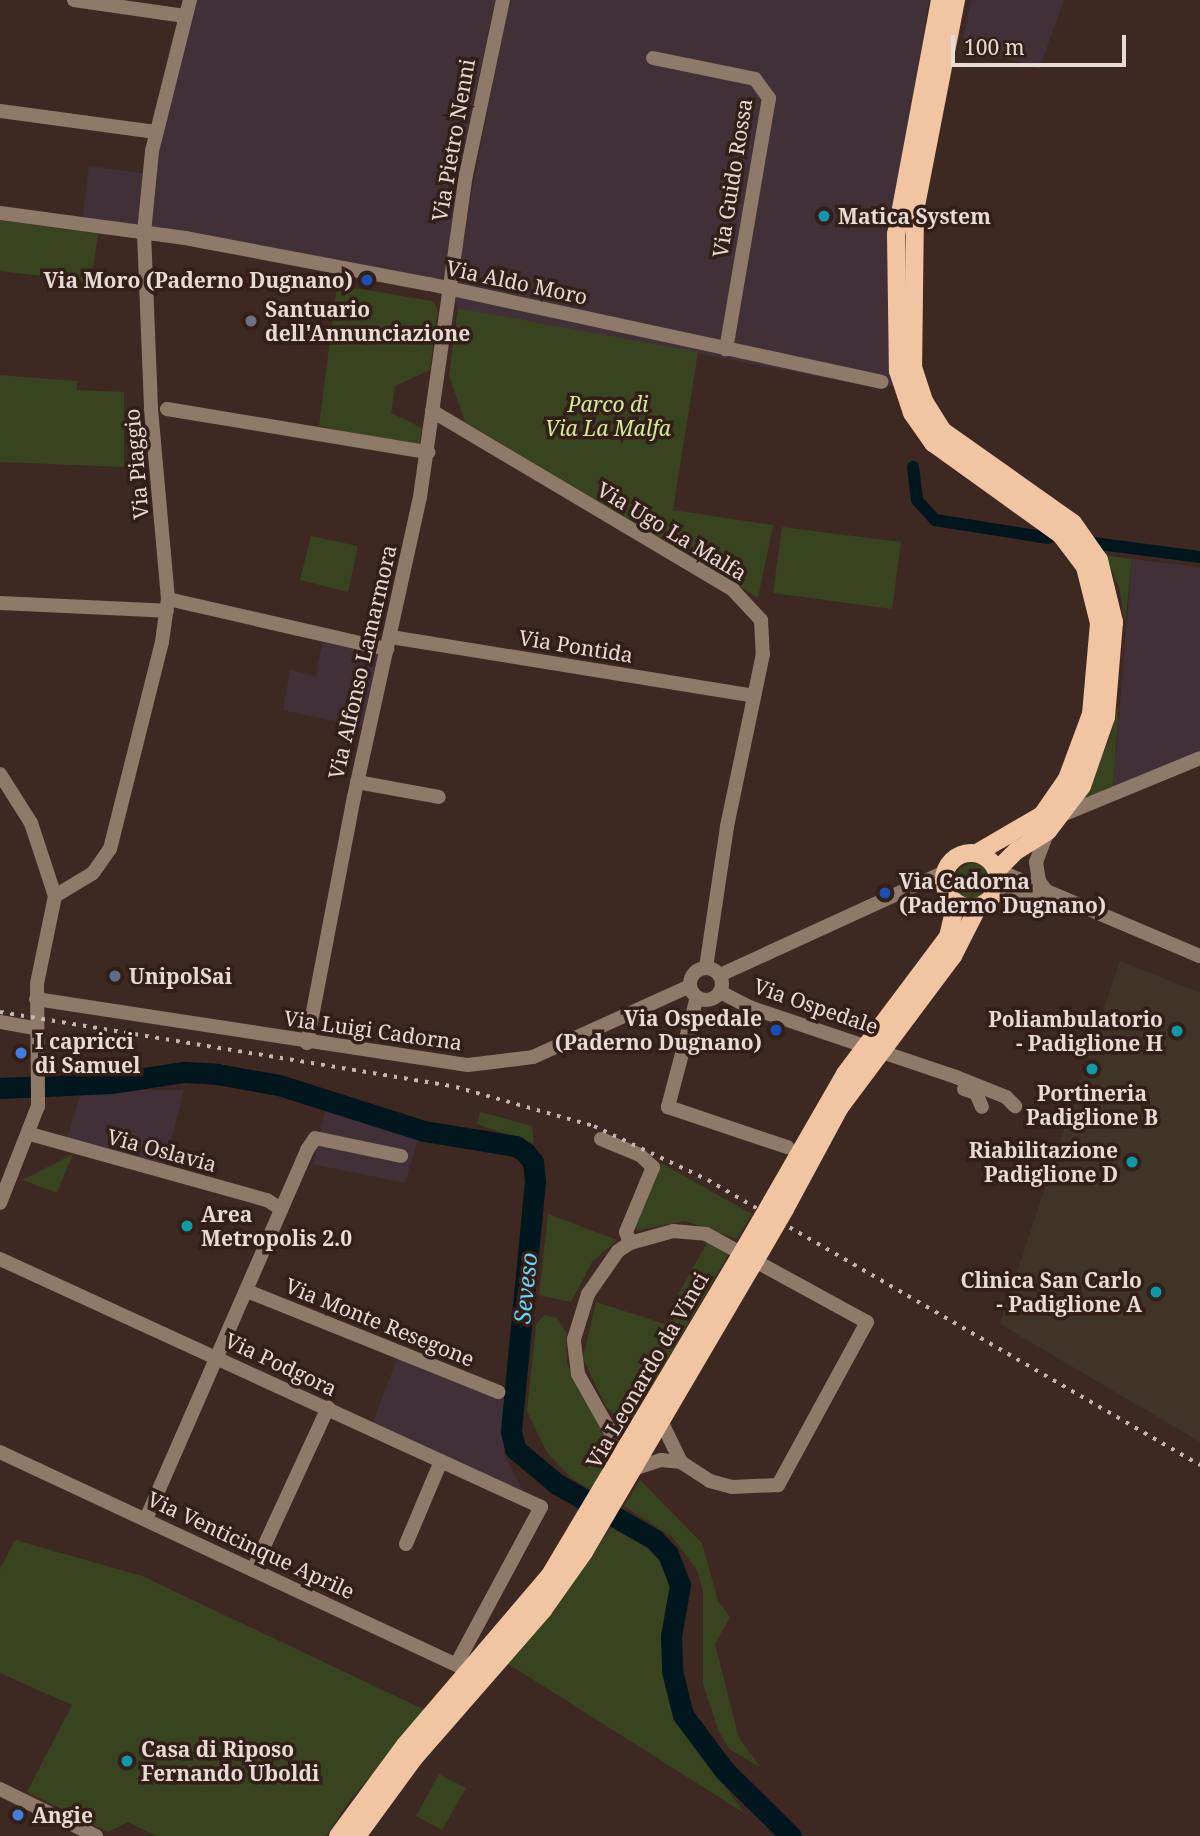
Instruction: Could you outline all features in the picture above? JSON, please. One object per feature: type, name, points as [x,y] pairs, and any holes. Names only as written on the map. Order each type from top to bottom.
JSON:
[{"type":"main road","points":[[940,0],[896,234],[898,371],[912,413],[933,443],[1061,535],[1085,567],[1099,623],[1091,714],[1067,779],[1042,815],[977,853],[955,858],[945,872],[945,887],[956,903],[978,907],[996,891],[997,870],[1017,850],[1048,831],[1087,775],[1106,717],[1114,622],[1107,580],[1088,542],[1059,509],[971,454],[943,431],[919,387],[911,347],[915,210],[956,0]]},
{"type":"main road","points":[[977,853],[997,870]]},
{"type":"main road","name":"Via Leonardo da Vinci","points":[[338,1836],[376,1781],[593,1522],[628,1461],[661,1421],[752,1262],[778,1205],[873,1049],[948,937],[956,903]]},
{"type":"main road","name":"Via Leonardo da Vinci","points":[[873,1049],[953,956],[978,907]]},
{"type":"main road","name":"Via Leonardo da Vinci","points":[[628,1461],[633,1437],[752,1262]]},
{"type":"main road","name":"Via Leonardo da Vinci","points":[[357,1836],[414,1758],[468,1672]]},
{"type":"street","points":[[74,0],[186,16]]},
{"type":"street","name":"Via Piaggio","points":[[55,897],[93,873],[110,849],[150,703],[168,605],[151,407],[144,233],[156,132],[190,0]]},
{"type":"street","name":"Via Pietro Nenni","points":[[450,288],[470,150],[503,0]]},
{"type":"street","name":"Via Guido Rossa","points":[[653,58],[755,79],[769,99],[726,349]]},
{"type":"street","points":[[0,111],[156,132]]},
{"type":"street","name":"Via Aldo Moro","points":[[0,213],[144,233],[450,288],[881,382]]},
{"type":"street","name":"Via Alfonso Lamarmora","points":[[307,1043],[357,782],[428,452],[450,288]]},
{"type":"street","points":[[167,409],[428,452]]},
{"type":"street","name":"Via Ugo La Malfa","points":[[432,411],[747,601],[761,620],[765,642],[705,952],[705,967]]},
{"type":"street","name":"Via Pontida","points":[[0,603],[168,605],[389,643],[754,696]]},
{"type":"street","points":[[1062,814],[1200,758]]},
{"type":"street","points":[[0,774],[31,822],[55,897],[36,999],[34,1028],[40,1094],[30,1134],[0,1203]]},
{"type":"street","points":[[357,782],[439,797]]},
{"type":"street","points":[[1048,831],[1036,862],[1039,881],[1048,893]]},
{"type":"street","points":[[997,870],[1200,956]]},
{"type":"street","points":[[720,975],[945,872]]},
{"type":"street","points":[[996,891],[1035,895],[1200,962]]},
{"type":"street","points":[[720,975],[705,967],[693,975],[694,991],[668,1107],[787,1147]]},
{"type":"street","points":[[694,991],[708,1000],[720,992],[720,975]]},
{"type":"street","name":"Via Luigi Cadorna","points":[[36,999],[444,1064],[493,1065],[533,1057],[694,991]]},
{"type":"street","name":"Via Ospedale","points":[[720,992],[749,1007],[899,1057],[1006,1097],[1015,1106]]},
{"type":"street","points":[[0,1022],[34,1028]]},
{"type":"street","name":"Via Ospedale","points":[[899,1057],[905,1068],[976,1093],[982,1107]]},
{"type":"street","name":"Via Oslavia","points":[[30,1134],[267,1200],[281,1209]]},
{"type":"street","points":[[146,1519],[219,1358],[281,1209],[315,1139],[401,1156]]},
{"type":"street","points":[[601,1139],[640,1155],[653,1167],[626,1232],[630,1243]]},
{"type":"street","points":[[628,1461],[578,1374],[574,1339],[588,1294],[607,1265],[630,1243],[660,1233],[696,1231],[867,1322],[778,1485],[720,1486],[681,1462]]},
{"type":"street","name":"Via Podgora","points":[[0,1259],[542,1508]]},
{"type":"street","name":"Via Monte Resegone","points":[[247,1291],[498,1392]]},
{"type":"street","points":[[253,1570],[328,1408]]},
{"type":"street","name":"Via Leonardo da Vinci","points":[[661,1421],[681,1462]]},
{"type":"street","points":[[611,1430],[633,1437]]},
{"type":"street","name":"Via Venticinque Aprile","points":[[0,1452],[468,1672]]},
{"type":"street","points":[[405,1544],[441,1461]]},
{"type":"street","name":"Via Leonardo da Vinci","points":[[628,1461],[681,1462]]},
{"type":"street","name":"Via Leonardo da Vinci","points":[[468,1672],[542,1508]]},
{"type":"street","points":[[0,1789],[96,1836]]},
{"type":"shaded area","points":[[192,0],[495,0],[458,176],[445,283],[82,222],[89,166],[146,174]]},
{"type":"shaded area","points":[[509,0],[929,0],[889,245],[888,339],[895,385],[879,388],[458,308],[452,294]]},
{"type":"shaded area","points":[[971,0],[1064,0],[1039,69],[962,42]]},
{"type":"shaded area","points":[[1132,559],[1200,568],[1200,754],[1113,790]]},
{"type":"shaded area","points":[[323,639],[382,653],[366,728],[283,710],[290,670],[316,676]]},
{"type":"shaded area","points":[[1120,961],[1200,993],[1200,1442],[1000,1324]]},
{"type":"shaded area","points":[[82,1090],[184,1090],[164,1168],[66,1141]]},
{"type":"shaded area","points":[[325,1111],[418,1139],[405,1183],[313,1164]]},
{"type":"shaded area","points":[[398,1357],[505,1399],[504,1454],[523,1491],[372,1424]]},
{"type":"green space","points":[[0,220],[98,234],[91,282],[0,271]]},
{"type":"green space","points":[[337,285],[432,301],[438,309],[430,370],[395,386],[391,413],[422,428],[419,446],[319,426]]},
{"type":"green space","name":"Parco di Via La Malfa","points":[[458,308],[698,352],[673,510],[773,525],[758,598],[465,422],[449,375]]},
{"type":"green space","points":[[0,375],[77,381],[77,390],[124,392],[124,467],[0,462]]},
{"type":"green space","points":[[782,527],[901,542],[892,609],[773,593]]},
{"type":"green space","points":[[311,536],[358,546],[348,592],[300,580]]},
{"type":"green space","points":[[1105,555],[1132,559],[1125,623],[1119,587]]},
{"type":"green space","points":[[1119,702],[1113,790],[1080,800],[1110,739]]},
{"type":"green space","points":[[974,863],[988,868],[993,882],[988,896],[974,901],[960,896],[955,882],[960,868]]},
{"type":"green space","points":[[480,1112],[532,1126],[534,1144],[477,1124]]},
{"type":"green space","points":[[73,1154],[57,1193],[22,1180]]},
{"type":"green space","points":[[661,1163],[752,1214],[737,1239],[685,1221],[638,1230],[634,1224]]},
{"type":"green space","points":[[548,1214],[617,1240],[592,1262],[571,1302],[539,1295]]},
{"type":"green space","points":[[708,1241],[730,1252],[634,1417],[617,1416],[606,1407],[583,1358],[596,1302],[668,1325],[679,1293]]},
{"type":"green space","points":[[544,1315],[557,1318],[566,1332],[567,1364],[606,1439],[607,1464],[592,1490],[571,1478],[546,1451],[527,1411],[536,1325]]},
{"type":"green space","points":[[640,1480],[702,1543],[718,1601],[730,1617],[715,1644],[739,1738],[760,1767],[729,1749],[719,1732],[703,1684],[703,1591],[697,1570],[672,1537],[624,1506]]},
{"type":"green space","points":[[613,1525],[649,1545],[671,1575],[674,1589],[664,1622],[665,1649],[675,1715],[744,1813],[507,1663],[553,1612]]},
{"type":"green space","points":[[15,1540],[142,1576],[427,1711],[350,1800],[326,1836],[156,1836],[128,1822],[108,1832],[27,1792],[72,1705],[0,1673],[0,1569]]},
{"type":"green space","points":[[439,1774],[466,1788],[442,1830],[416,1816]]},
{"type":"waterway","points":[[913,467],[917,500],[935,520],[1049,538]]},
{"type":"waterway","points":[[1093,543],[1200,557]]},
{"type":"waterway","name":"Seveso","points":[[0,1088],[111,1083],[184,1072],[217,1074],[279,1085],[424,1131],[516,1146],[525,1152],[533,1162],[535,1181],[511,1431],[515,1449],[557,1484],[654,1539],[668,1554],[680,1585],[671,1636],[672,1671],[683,1715],[724,1770],[791,1836]]},
{"type":"railway","points":[[0,1012],[456,1087],[594,1126],[708,1180],[1200,1465]]},
{"type":"place","name":"Matica System","points":[[824,216]]},
{"type":"place","name":"Via Moro (Paderno Dugnano)","points":[[367,280]]},
{"type":"place","name":"Santuario dell'Annunciazione","points":[[251,321]]},
{"type":"place","name":"Via Cadorna (Paderno Dugnano)","points":[[885,893]]},
{"type":"place","name":"UnipolSai","points":[[115,976]]},
{"type":"place","name":"Via Ospedale (Paderno Dugnano)","points":[[776,1030]]},
{"type":"place","name":"Poliambulatorio - Padiglione H","points":[[1177,1031]]},
{"type":"place","name":"I capricci di Samuel","points":[[21,1053]]},
{"type":"place","name":"Portineria Padiglione B","points":[[1092,1069]]},
{"type":"place","name":"Riabilitazione Padiglione D","points":[[1132,1162]]},
{"type":"place","name":"Area Metropolis 2.0","points":[[187,1226]]},
{"type":"place","name":"Clinica San Carlo - Padiglione A","points":[[1156,1292]]},
{"type":"place","name":"Casa di Riposo Fernando Uboldi","points":[[127,1761]]},
{"type":"place","name":"Angie","points":[[18,1815]]}]
